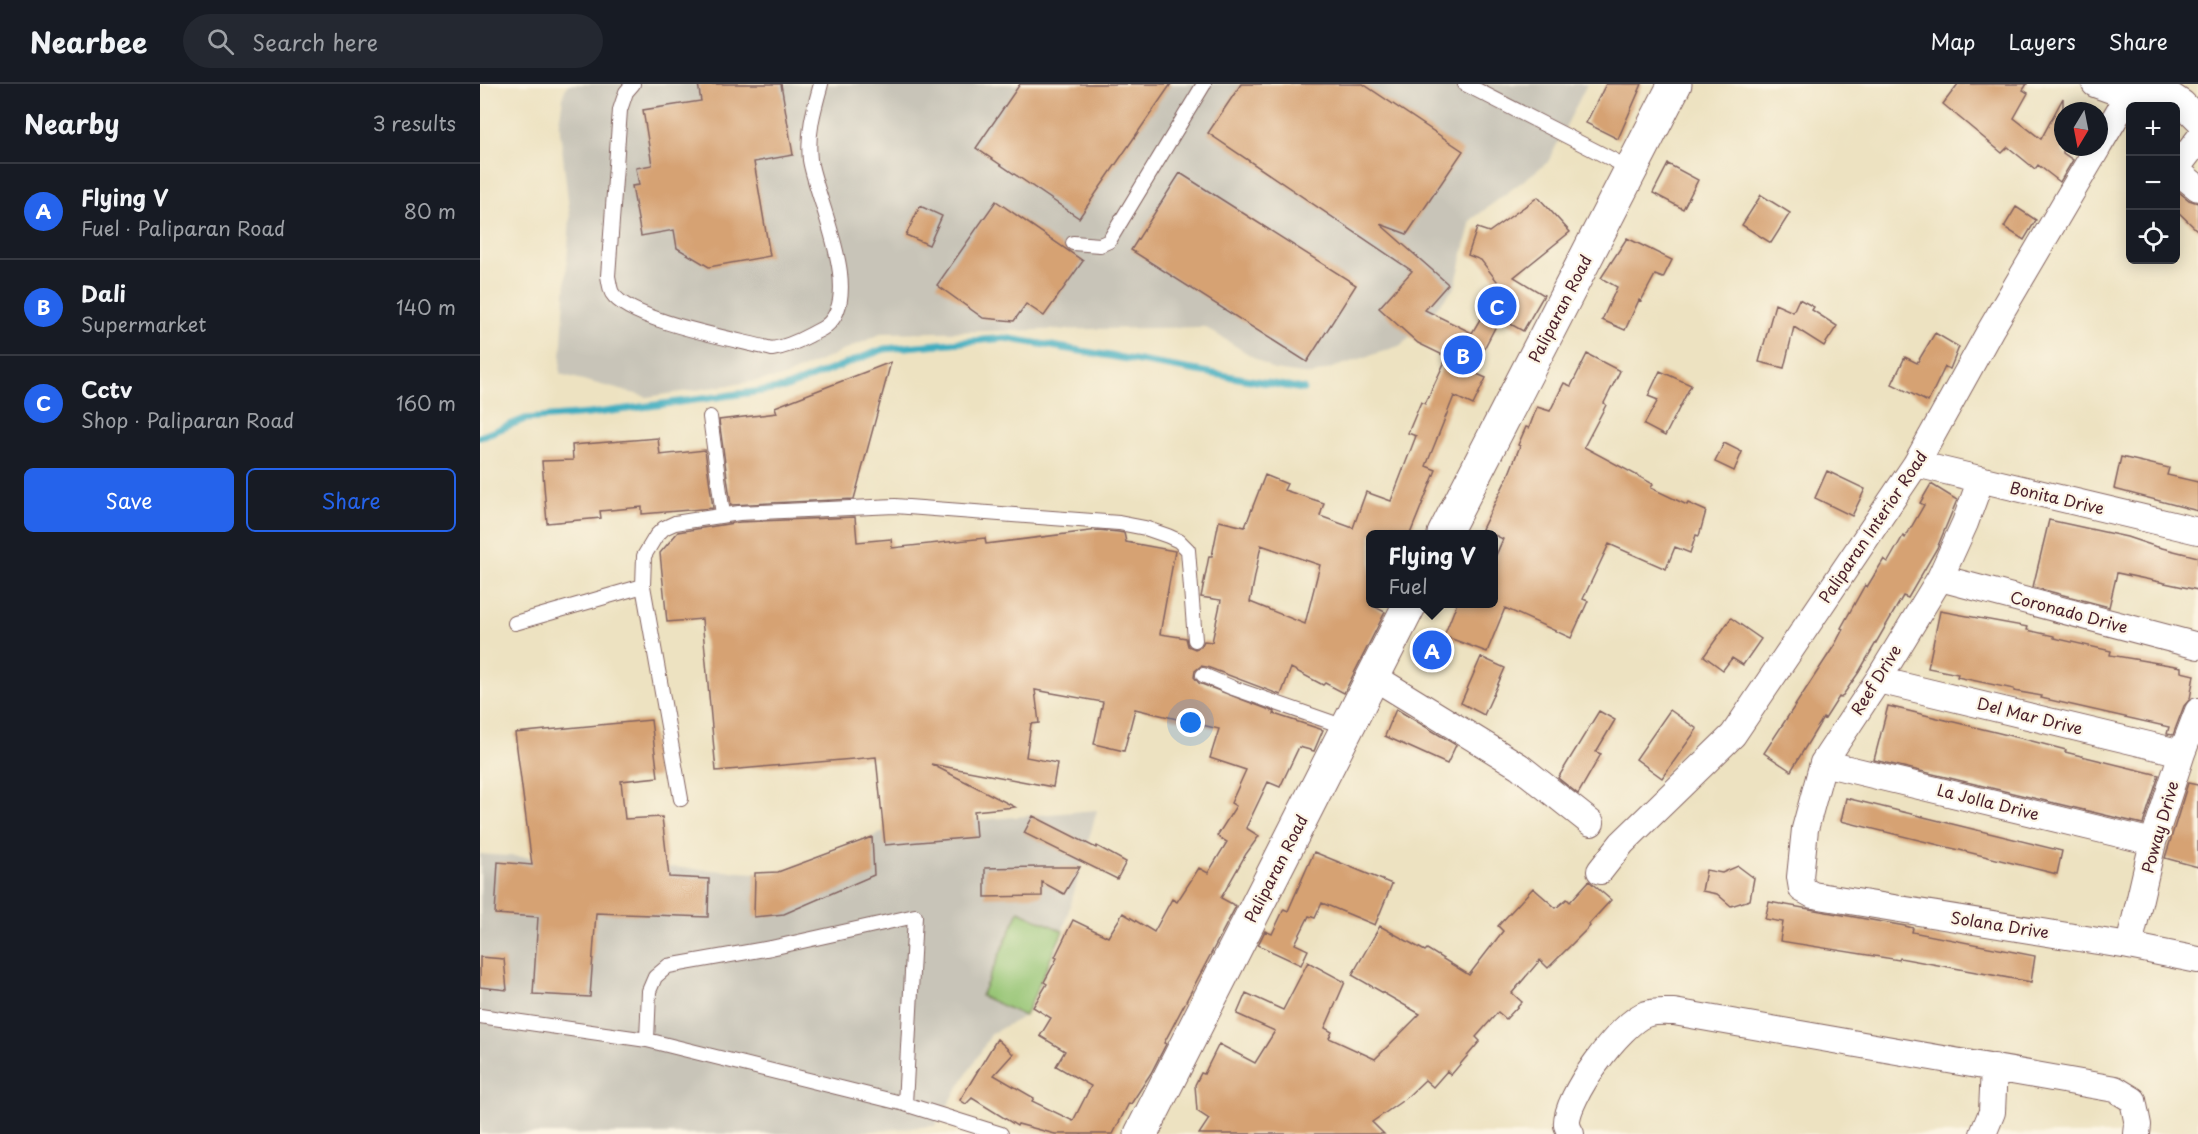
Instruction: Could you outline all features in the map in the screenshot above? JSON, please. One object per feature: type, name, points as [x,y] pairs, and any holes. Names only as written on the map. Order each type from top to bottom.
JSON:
[{"type":"main road","name":"Paliparan Road","points":[[1446,530],[1675,84]]},
{"type":"main road","name":"Paliparan Road","points":[[1142,1134],[1408,608]]},
{"type":"street","points":[[2095,84],[2138,96]]},
{"type":"street","points":[[2153,84],[2182,104],[2198,119]]},
{"type":"street","name":"Paliparan Interior Road","points":[[2108,134],[2138,96]]},
{"type":"street","points":[[2180,120],[2198,125]]},
{"type":"street","points":[[2180,163],[2198,140]]},
{"type":"street","name":"Paliparan Interior Road","points":[[1600,870],[1622,843],[1733,735],[1916,464],[1991,329],[2092,156]]},
{"type":"street","points":[[2180,173],[2198,188]]},
{"type":"street","name":"Bonita Drive","points":[[1916,464],[2198,531]]},
{"type":"street","name":"Reef Drive","points":[[1802,888],[1800,877],[1804,829],[1823,763],[1878,680],[1940,578],[1965,523],[1981,479]]},
{"type":"street","name":"Coronado Drive","points":[[1940,578],[2198,646]]},
{"type":"street","points":[[1374,677],[1519,766],[1591,823]]},
{"type":"street","name":"Del Mar Drive","points":[[1878,680],[2182,753]]},
{"type":"street","name":"Poway Drive","points":[[2129,946],[2153,842],[2198,711]]},
{"type":"street","name":"La Jolla Drive","points":[[1823,763],[2153,842]]},
{"type":"street","name":"Solana Drive","points":[[1802,888],[1813,895],[2129,946],[2198,960]]},
{"type":"street","points":[[1570,1134],[1567,1125],[1570,1108],[1596,1061],[1626,1026],[1646,1013],[1674,1012],[2115,1089],[2133,1100],[2138,1125],[2136,1134]]},
{"type":"street","points":[[1983,1134],[1992,1112],[1994,1067]]},
{"type":"lane","points":[[633,84],[626,92],[620,110],[608,276],[613,294],[635,311],[674,325],[772,349],[787,346],[827,325],[837,309],[841,287],[837,246],[810,160],[810,122],[821,84]]},
{"type":"lane","points":[[1073,243],[1100,245],[1109,241],[1204,84]]},
{"type":"lane","points":[[1465,84],[1632,169]]},
{"type":"lane","points":[[710,417],[723,515]]},
{"type":"lane","points":[[681,799],[643,585],[644,556],[649,546],[664,528],[675,523],[723,515],[896,506],[1145,528],[1179,541],[1188,550],[1195,640]]},
{"type":"lane","points":[[515,622],[643,585]]},
{"type":"lane","points":[[1203,675],[1233,688],[1348,728]]},
{"type":"lane","points":[[646,1040],[649,990],[655,977],[668,966],[771,948],[915,916],[905,1104]]},
{"type":"lane","points":[[480,1016],[646,1040],[905,1104],[1001,1134]]},
{"type":"shaded area","points":[[568,84],[1587,84],[1548,162],[1471,220],[1455,287],[1402,345],[1311,375],[1274,370],[1205,327],[883,333],[784,377],[647,397],[560,374],[570,217],[559,122],[564,92]]},
{"type":"shaded area","points":[[1097,810],[1063,931],[1025,1016],[992,1033],[935,1126],[836,1134],[480,1134],[480,854],[755,873],[778,872],[897,827]]},
{"type":"green space","points":[[1019,911],[1063,931],[1025,1016],[981,996]]},
{"type":"building","points":[[698,84],[781,84],[793,155],[754,162],[770,256],[709,267],[677,248],[674,230],[641,236],[632,186],[639,185],[636,168],[652,165],[643,110],[701,101]]},
{"type":"building","points":[[1020,84],[1171,84],[1079,218],[976,148]]},
{"type":"building","points":[[1241,84],[1363,84],[1463,151],[1407,234],[1380,224],[1448,284],[1425,310],[1472,333],[1500,285],[1481,260],[1468,255],[1477,228],[1489,232],[1538,197],[1570,232],[1514,277],[1544,295],[1523,331],[1500,318],[1472,372],[1486,378],[1473,405],[1454,396],[1426,466],[1436,470],[1412,530],[1366,530],[1366,608],[1377,608],[1385,612],[1344,693],[1291,668],[1281,695],[1207,667],[1201,666],[1195,671],[1194,677],[1199,683],[1275,712],[1274,714],[1323,730],[1314,751],[1299,747],[1280,787],[1268,782],[1246,828],[1259,836],[1221,898],[1236,906],[1164,1043],[1166,1044],[1151,1073],[1131,1104],[1129,1103],[1113,1134],[1055,1134],[1018,1124],[1017,1126],[972,1098],[966,1104],[960,1100],[997,1039],[1013,1054],[994,1075],[1034,1098],[1032,1101],[1073,1121],[1091,1086],[1056,1066],[1065,1051],[1040,1036],[1051,1018],[1033,1007],[1047,984],[1044,982],[1073,920],[1108,937],[1123,913],[1154,932],[1172,899],[1177,902],[1199,868],[1208,873],[1227,842],[1217,836],[1236,806],[1231,803],[1246,770],[1210,758],[1219,729],[1135,709],[1124,751],[1094,744],[1103,702],[1035,690],[1039,723],[1031,724],[1026,757],[1057,763],[1053,787],[931,764],[1015,807],[974,811],[976,837],[885,845],[876,757],[716,771],[702,619],[667,622],[660,553],[678,532],[740,522],[855,517],[857,542],[891,539],[892,548],[985,538],[986,544],[1098,530],[1124,533],[1126,542],[1175,551],[1160,634],[1186,638],[1188,646],[1195,649],[1201,647],[1204,641],[1212,642],[1221,600],[1201,597],[1219,521],[1245,527],[1265,475],[1287,484],[1284,490],[1324,503],[1320,516],[1353,528],[1366,492],[1391,501],[1416,436],[1408,433],[1421,402],[1425,404],[1447,357],[1418,343],[1379,308],[1412,271],[1208,133]],"holes":[[[1261,545],[1320,565],[1305,624],[1250,602]]]},
{"type":"building","points":[[1606,84],[1642,84],[1618,139],[1586,123]]},
{"type":"building","points":[[1958,84],[2027,84],[2023,90],[2028,93],[2014,118],[2041,139],[2054,115],[2054,156],[2067,156],[2073,160],[2060,182],[2038,165],[2035,169],[2008,147],[2002,153],[1943,104]]},
{"type":"building","points":[[1668,164],[1698,180],[1683,209],[1653,193]]},
{"type":"building","points":[[1180,173],[1356,285],[1307,362],[1131,250]]},
{"type":"building","points":[[2180,193],[2198,203],[2198,231],[2180,214]]},
{"type":"building","points":[[1761,195],[1790,213],[1771,243],[1742,225]]},
{"type":"building","points":[[996,201],[1083,261],[1044,316],[1026,304],[1014,321],[983,318],[937,285]]},
{"type":"building","points":[[920,206],[942,216],[929,245],[906,235]]},
{"type":"building","points":[[2016,207],[2036,220],[2024,240],[2004,227]]},
{"type":"building","points":[[1627,238],[1672,260],[1663,278],[1655,275],[1641,301],[1639,300],[1625,330],[1602,320],[1617,287],[1601,278]]},
{"type":"building","points":[[1799,299],[1814,307],[1812,310],[1837,326],[1824,346],[1794,327],[1784,368],[1759,362],[1775,304],[1793,312]]},
{"type":"building","points":[[1935,333],[1959,347],[1950,369],[1945,367],[1928,402],[1892,384],[1905,357],[1917,363]]},
{"type":"building","points":[[1587,354],[1620,371],[1604,403],[1606,405],[1584,447],[1653,484],[1651,488],[1706,511],[1699,536],[1696,535],[1690,553],[1675,547],[1666,569],[1609,544],[1583,599],[1588,601],[1571,638],[1505,608],[1487,652],[1444,636],[1455,608],[1498,608],[1498,551],[1503,539],[1498,537],[1498,530],[1482,529],[1508,476],[1520,446],[1518,445],[1526,427],[1529,428],[1537,407],[1550,411],[1564,383],[1571,386]]},
{"type":"building","points":[[891,362],[854,499],[731,505],[719,420],[777,413],[775,407]]},
{"type":"building","points":[[1660,371],[1691,385],[1665,436],[1644,425],[1658,400],[1648,396]]},
{"type":"building","points":[[658,438],[660,455],[705,450],[713,508],[642,514],[642,507],[600,511],[601,518],[547,523],[542,461],[573,460],[572,445]]},
{"type":"building","points":[[1724,443],[1742,452],[1734,471],[1715,462]]},
{"type":"building","points":[[2121,457],[2169,468],[2167,475],[2198,482],[2198,511],[2114,489]]},
{"type":"building","points":[[1827,471],[1865,489],[1852,516],[1815,498]]},
{"type":"building","points":[[1931,484],[1957,500],[1937,548],[1908,598],[1903,596],[1859,672],[1825,719],[1823,718],[1791,771],[1764,753],[1834,646],[1843,629],[1841,628],[1865,585],[1867,587],[1884,559],[1888,562],[1903,536],[1905,538],[1924,505],[1920,503]]},
{"type":"building","points":[[2049,520],[2127,537],[2198,557],[2198,590],[2117,573],[2109,607],[2033,587]]},
{"type":"building","points":[[1940,611],[2028,627],[2027,630],[2054,636],[2054,638],[2111,651],[2110,655],[2181,667],[2181,672],[2194,675],[2190,699],[2184,706],[2173,735],[2167,734],[2169,727],[2041,698],[2042,696],[1957,677],[1958,674],[1928,668]]},
{"type":"building","points":[[1731,618],[1761,639],[1743,665],[1732,658],[1723,670],[1704,656]]},
{"type":"building","points":[[1481,657],[1505,668],[1484,715],[1461,703]]},
{"type":"building","points":[[1888,706],[2159,775],[2143,824],[1874,760]]},
{"type":"building","points":[[1396,709],[1456,745],[1447,764],[1385,736]]},
{"type":"building","points":[[1670,710],[1697,729],[1662,778],[1636,759]]},
{"type":"building","points":[[1599,711],[1615,720],[1596,752],[1601,754],[1578,794],[1558,778]]},
{"type":"building","points":[[651,720],[658,777],[621,781],[625,819],[662,817],[669,877],[709,879],[708,917],[596,913],[590,997],[533,994],[538,917],[495,914],[498,862],[532,865],[515,733]]},
{"type":"building","points":[[2188,783],[2198,785],[2198,867],[2165,858]]},
{"type":"building","points":[[1846,798],[2062,851],[2057,874],[1841,821]]},
{"type":"building","points":[[1033,816],[1126,862],[1117,879],[1024,833]]},
{"type":"building","points":[[872,837],[874,875],[784,914],[754,917],[755,873],[778,872]]},
{"type":"building","points":[[1314,852],[1392,884],[1375,925],[1322,903],[1315,918],[1309,916],[1295,944],[1308,950],[1301,965],[1258,945],[1265,931],[1272,934],[1284,909],[1288,911]]},
{"type":"building","points":[[1738,866],[1754,878],[1750,900],[1731,906],[1717,894],[1702,891],[1706,870],[1722,873]]},
{"type":"building","points":[[1080,867],[1064,894],[1042,882],[1042,896],[985,897],[985,868]]},
{"type":"building","points":[[1589,881],[1611,900],[1589,924],[1590,926],[1548,968],[1540,960],[1512,993],[1522,1002],[1506,1019],[1498,1012],[1476,1037],[1480,1041],[1451,1075],[1447,1071],[1433,1087],[1425,1080],[1405,1099],[1372,1122],[1384,1134],[1199,1134],[1209,1119],[1197,1111],[1195,1085],[1201,1073],[1204,1074],[1219,1044],[1255,1063],[1275,1031],[1237,1014],[1246,993],[1283,1010],[1308,962],[1345,982],[1325,1028],[1332,1032],[1329,1038],[1375,1059],[1420,1014],[1352,975],[1380,926],[1425,951],[1427,949],[1469,975],[1503,931],[1498,926],[1533,888],[1556,908],[1567,899],[1570,902]]},
{"type":"building","points":[[1769,902],[1905,926],[1913,928],[1912,932],[2035,956],[2031,982],[1900,958],[1899,960],[1780,941],[1783,922],[1765,919]]},
{"type":"building","points":[[480,957],[504,959],[507,990],[480,987]]},
{"type":"waterway","points":[[480,437],[525,419],[589,414],[784,388],[884,349],[1005,338],[1303,389]]},
{"type":"place","name":"Cctv","points":[[1497,306]]},
{"type":"place","name":"Dali","points":[[1463,355]]},
{"type":"place","name":"Flying V","points":[[1432,650]]}]
